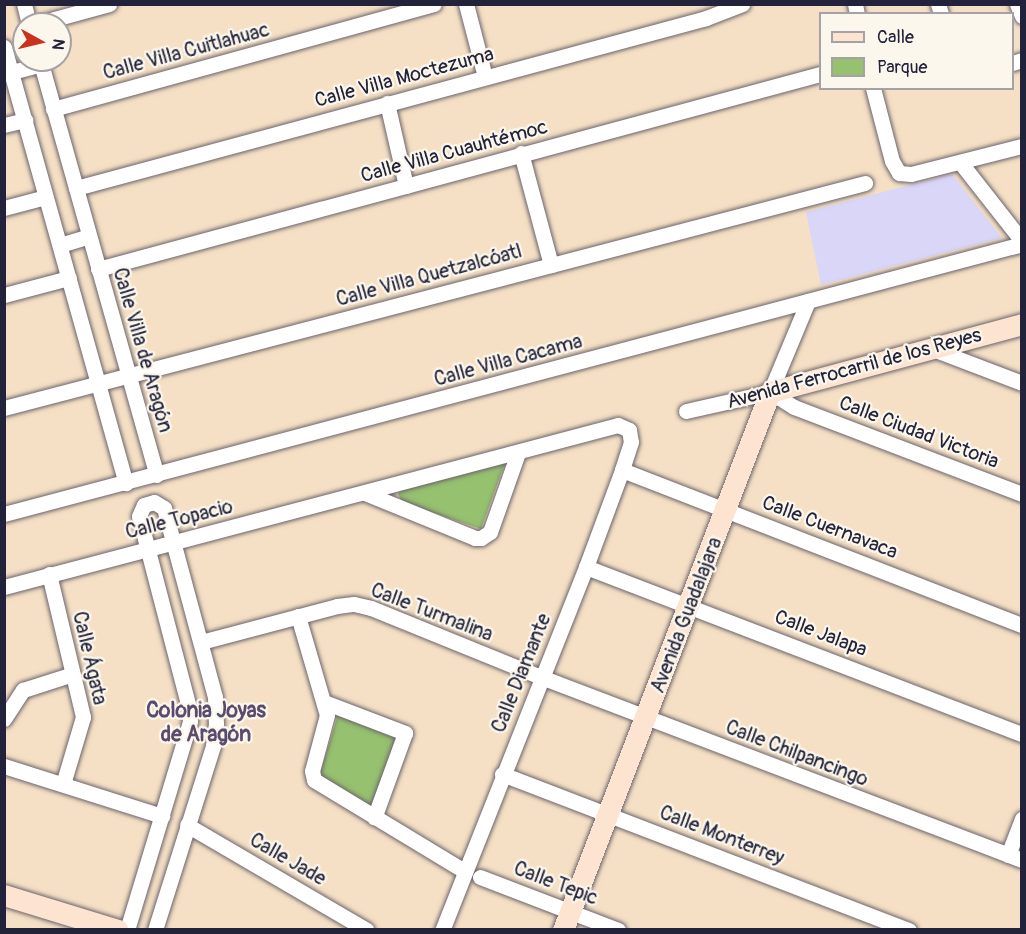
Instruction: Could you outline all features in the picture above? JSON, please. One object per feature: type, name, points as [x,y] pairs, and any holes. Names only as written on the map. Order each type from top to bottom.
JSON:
[{"type":"street","points":[[72,14],[109,4]]},
{"type":"street","name":"Calle Villa Cuitlahuac","points":[[53,109],[434,4]]},
{"type":"street","points":[[466,4],[485,77]]},
{"type":"street","name":"Calle Villa Moctezuma","points":[[76,188],[706,18],[742,4]]},
{"type":"street","points":[[1017,4],[1022,16]]},
{"type":"street","points":[[4,47],[126,483]]},
{"type":"street","name":"Calle Villa de Aragón","points":[[43,72],[157,475]]},
{"type":"street","name":"Calle Villa Cuauhtémoc","points":[[98,268],[819,74]]},
{"type":"street","points":[[874,90],[892,161],[899,173],[911,174],[1022,146]]},
{"type":"street","points":[[387,103],[406,186]]},
{"type":"street","points":[[4,125],[25,120]]},
{"type":"street","points":[[521,153],[551,264]]},
{"type":"street","points":[[960,162],[1022,242]]},
{"type":"street","name":"Calle Villa Quetzalcóatl","points":[[4,408],[865,183]]},
{"type":"street","points":[[4,208],[46,196]]},
{"type":"street","points":[[60,244],[89,236]]},
{"type":"street","name":"Calle Villa Cacama","points":[[4,514],[157,475],[1022,242]]},
{"type":"street","points":[[4,295],[69,278]]},
{"type":"street","name":"Avenida Guadalajara","points":[[567,920],[727,509],[770,392],[808,301]]},
{"type":"street","name":"Avenida Ferrocarril de los Reyes","points":[[686,411],[770,392],[1022,324]]},
{"type":"street","points":[[930,348],[1022,383]]},
{"type":"street","name":"Calle Ciudad Victoria","points":[[770,392],[794,407],[1022,494]]},
{"type":"street","name":"Calle Topacio","points":[[4,587],[518,453],[618,424],[629,430]]},
{"type":"street","name":"Calle Diamante","points":[[442,930],[586,567],[631,442],[629,430]]},
{"type":"street","points":[[365,493],[475,538],[481,538],[490,532],[518,453]]},
{"type":"street","name":"Calle Cuernavaca","points":[[622,470],[1022,625]]},
{"type":"street","points":[[127,930],[190,721],[188,704],[139,516],[141,508],[148,502],[160,504],[164,508],[215,697],[216,724],[213,746],[155,930]]},
{"type":"street","name":"Calle Jalapa","points":[[586,567],[1022,734]]},
{"type":"street","name":"Calle Ágata","points":[[49,574],[83,717],[63,784]]},
{"type":"street","name":"Calle Turmalina","points":[[201,642],[298,615],[354,604],[371,608],[558,684]]},
{"type":"street","points":[[298,615],[327,717],[312,778],[464,871]]},
{"type":"street","points":[[4,719],[23,690],[73,674]]},
{"type":"street","name":"Calle Chilpancingo","points":[[558,684],[1015,857]]},
{"type":"street","points":[[188,704],[215,697]]},
{"type":"street","points":[[324,702],[405,733],[374,818]]},
{"type":"street","points":[[4,766],[162,816]]},
{"type":"street","name":"Calle Monterrey","points":[[502,774],[909,930]]},
{"type":"street","points":[[1015,857],[1022,819]]},
{"type":"street","name":"Calle Jade","points":[[187,825],[367,930]]},
{"type":"street","name":"Calle Tepic","points":[[480,877],[567,920],[618,930]]},
{"type":"street","points":[[4,895],[118,930]]},
{"type":"shaded area","points":[[952,174],[1002,238],[821,285],[806,212]]},
{"type":"green space","points":[[506,460],[481,529],[402,502],[398,494],[403,486]]},
{"type":"green space","points":[[338,715],[397,738],[371,806],[319,776]]},
{"type":"district","name":"Colonia Joyas de Aragón","points":[[206,723]]}]
